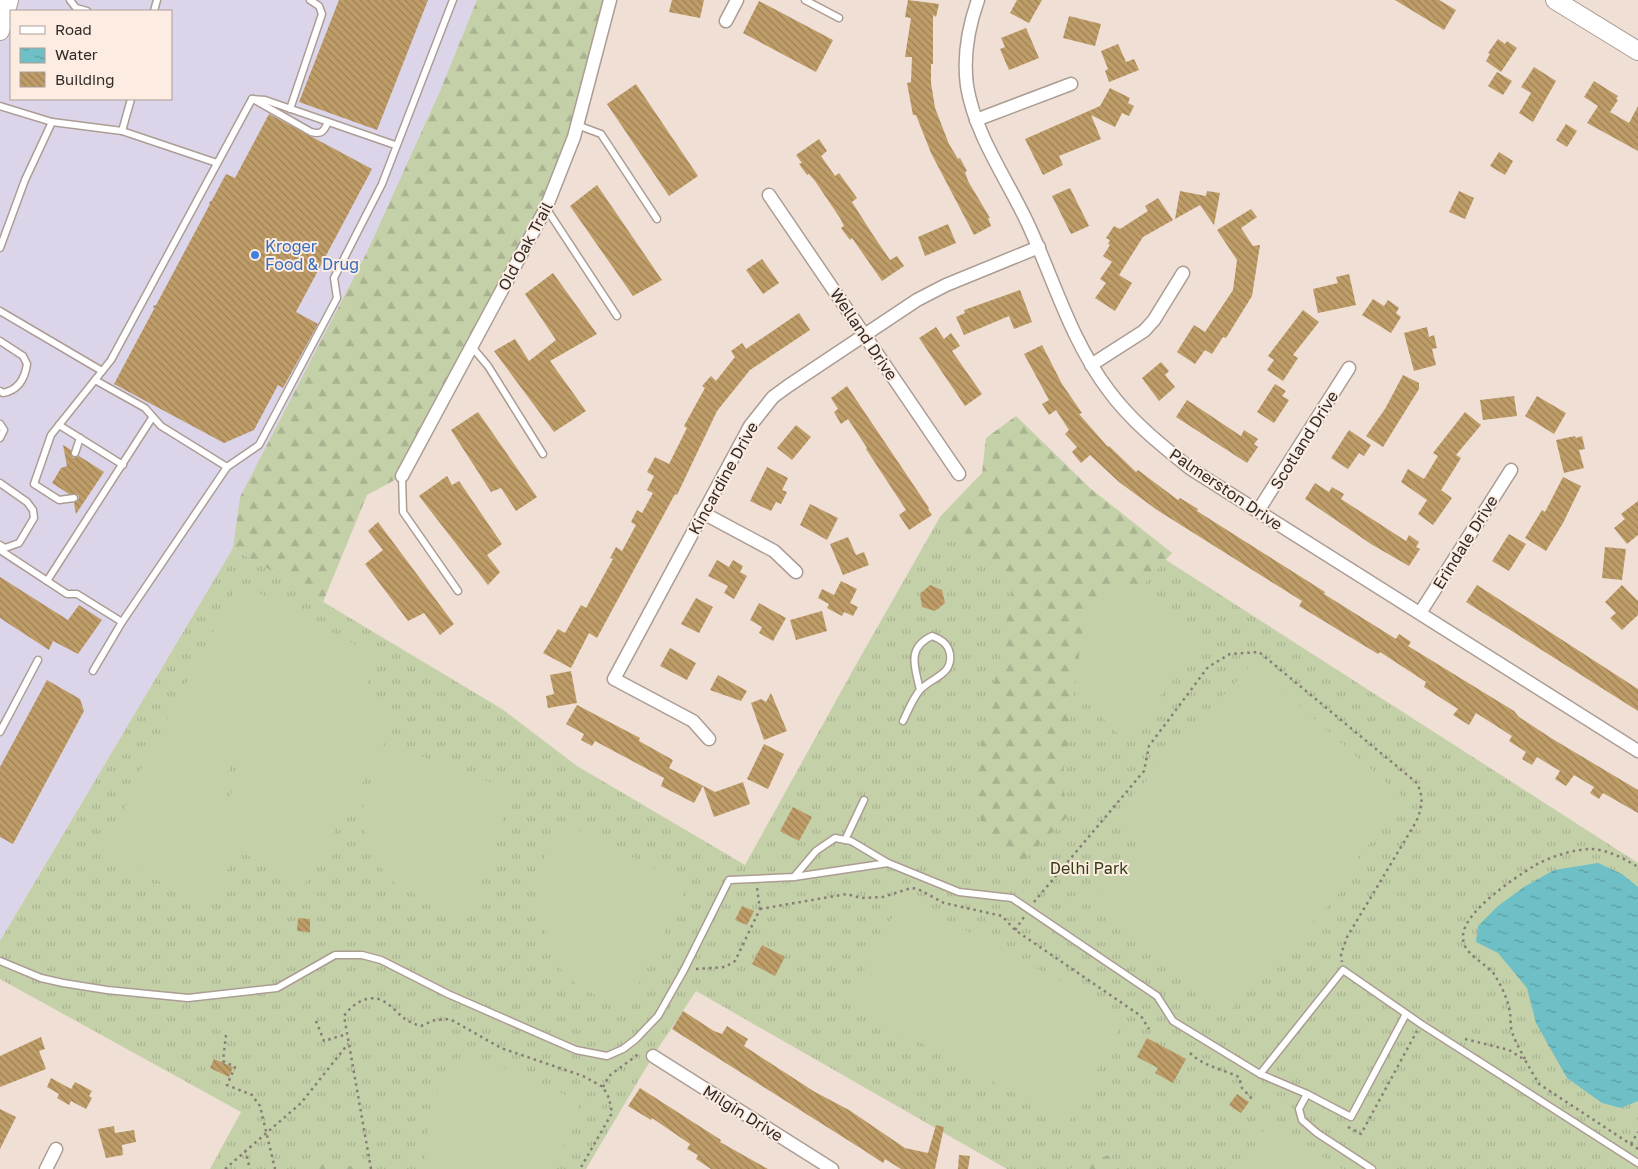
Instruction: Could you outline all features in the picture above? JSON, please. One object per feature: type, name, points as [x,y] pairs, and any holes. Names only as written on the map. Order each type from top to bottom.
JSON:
[{"type":"street","points":[[0,30],[9,0]]},
{"type":"street","name":"Old Oak Trail","points":[[402,476],[546,208],[562,173],[577,126],[610,0]]},
{"type":"street","points":[[726,21],[738,0]]},
{"type":"street","name":"Palmerston Drive","points":[[978,0],[966,42],[965,67],[967,86],[976,120],[1039,248],[1073,332],[1091,365],[1109,391],[1149,434],[1191,469],[1638,751]]},
{"type":"street","points":[[1555,0],[1638,51]]},
{"type":"street","points":[[976,120],[1071,84]]},
{"type":"street","name":"Welland Drive","points":[[769,195],[959,474]]},
{"type":"street","name":"Kincardine Drive","points":[[710,739],[693,721],[614,678],[750,426],[760,411],[788,386],[917,300],[946,285],[1039,248]]},
{"type":"street","points":[[1091,365],[1144,331],[1154,320],[1183,273]]},
{"type":"street","name":"Scotland Drive","points":[[1258,511],[1349,368]]},
{"type":"street","name":"Erindale Drive","points":[[1420,614],[1511,470]]},
{"type":"street","points":[[703,513],[774,551],[796,572]]},
{"type":"street","name":"Milgin Drive","points":[[653,1056],[832,1169]]},
{"type":"street","points":[[46,1169],[56,1149]]},
{"type":"lane","points":[[70,0],[76,8],[83,10]]},
{"type":"lane","points":[[290,109],[322,14],[319,6],[310,0]]},
{"type":"lane","points":[[93,671],[122,622],[227,467],[259,445],[337,298],[334,278],[382,184],[395,145],[453,0]]},
{"type":"lane","points":[[806,0],[839,18]]},
{"type":"lane","points":[[252,99],[265,100],[395,145]]},
{"type":"lane","points":[[252,99],[311,132],[318,134],[323,132],[328,122]]},
{"type":"lane","points":[[74,498],[59,500],[34,484],[51,435],[111,360],[252,99]]},
{"type":"lane","points":[[122,131],[131,100]]},
{"type":"lane","points":[[0,106],[52,122],[122,131],[216,164]]},
{"type":"lane","points":[[0,248],[24,180],[52,122]]},
{"type":"lane","points":[[577,126],[601,134],[657,219]]},
{"type":"lane","points":[[546,208],[617,316]]},
{"type":"lane","points":[[0,312],[102,371]]},
{"type":"lane","points":[[0,340],[16,350],[27,364],[20,383],[12,391],[3,393],[0,391]]},
{"type":"lane","points":[[472,347],[488,366],[543,454]]},
{"type":"lane","points":[[95,380],[145,408],[161,426],[227,467]]},
{"type":"lane","points":[[47,581],[152,418]]},
{"type":"lane","points":[[0,424],[4,430],[0,438]]},
{"type":"lane","points":[[60,425],[123,464]]},
{"type":"lane","points":[[74,453],[80,438]]},
{"type":"lane","points":[[402,476],[403,512],[458,591]]},
{"type":"lane","points":[[0,484],[27,502],[33,510],[34,518],[19,543],[5,548],[0,545]]},
{"type":"lane","points":[[0,550],[67,594],[77,594],[122,622]]},
{"type":"lane","points":[[903,721],[920,690],[945,672],[951,660],[949,648],[942,640],[932,636],[921,641],[914,653],[920,690]]},
{"type":"lane","points":[[0,732],[38,660]]},
{"type":"lane","points":[[845,840],[864,800]]},
{"type":"lane","points":[[794,877],[816,851],[836,838],[845,840],[888,862],[960,892],[1003,895],[1012,898],[1157,996],[1173,1022],[1260,1074],[1307,1094],[1351,1117],[1406,1014]]},
{"type":"lane","points":[[0,962],[41,978],[63,983],[188,998],[277,988],[336,955],[362,955],[381,960],[448,994],[576,1050],[607,1056],[623,1049],[636,1040],[658,1016],[684,970],[729,880],[794,877],[888,862]]},
{"type":"lane","points":[[1260,1074],[1343,970],[1421,1024],[1638,1163]]},
{"type":"lane","points":[[1307,1094],[1299,1109],[1302,1120],[1317,1134],[1372,1169]]},
{"type":"path","points":[[1015,930],[1028,909],[1144,771],[1148,746],[1208,667],[1230,654],[1259,652],[1417,783],[1422,793],[1422,808],[1416,822],[1347,937],[1341,954],[1343,970]]},
{"type":"path","points":[[1638,867],[1623,858],[1592,849],[1560,855],[1534,865],[1496,893],[1473,914],[1464,927],[1462,939],[1468,952],[1492,972],[1502,989],[1510,1010],[1512,1031],[1525,1060],[1539,1084],[1638,1148]]},
{"type":"path","points":[[684,970],[725,967],[735,961],[760,909],[756,878]]},
{"type":"path","points":[[760,909],[847,894],[861,898],[883,897],[911,888],[918,889],[944,903],[1002,916],[1015,930],[1141,1016],[1149,1029]]},
{"type":"path","points":[[371,1169],[344,1016],[351,1006],[367,999],[384,1001],[408,1022],[421,1026],[436,1020],[450,1019],[501,1048],[583,1076],[603,1087],[609,1098],[612,1112],[580,1169]]},
{"type":"path","points":[[316,1021],[324,1041],[347,1034]]},
{"type":"path","points":[[1344,1125],[1361,1134],[1421,1024]]},
{"type":"path","points":[[1457,1034],[1465,1039],[1509,1050],[1525,1060]]},
{"type":"path","points":[[226,1035],[223,1061],[235,1068],[227,1085],[252,1095],[260,1106],[274,1169]]},
{"type":"path","points":[[225,1169],[301,1103],[348,1044]]},
{"type":"path","points":[[1190,1053],[1200,1062],[1220,1068],[1239,1077],[1242,1088],[1253,1100]]},
{"type":"path","points":[[1631,1144],[1638,1132]]},
{"type":"path","points":[[245,1150],[250,1169]]},
{"type":"shaded area","points":[[0,0],[477,0],[440,91],[367,252],[240,497],[233,548],[0,941]]},
{"type":"green space","points":[[477,0],[610,0],[562,173],[402,476],[367,495],[323,602],[233,548],[240,497],[367,252],[440,91]]},
{"type":"green space","points":[[1016,416],[1091,489],[1172,553],[1138,591],[1120,578],[1083,628],[1062,782],[1069,815],[1020,864],[984,844],[975,778],[1014,584],[940,517],[982,473],[986,438]]},
{"type":"green space","name":"Delhi Park","points":[[1001,454],[1638,863],[1638,1169],[1007,1169],[696,991],[653,1056],[586,1169],[210,1169],[241,1112],[0,979],[0,941],[233,548],[502,709],[577,766],[745,865],[940,517]]},
{"type":"green space","points":[[1120,578],[1206,638],[1125,741],[1075,690],[1083,628],[1096,602]]},
{"type":"green space","points":[[239,582],[380,658],[359,698],[398,720],[303,887],[233,847],[233,860],[207,906],[102,852],[141,776],[138,775]],"holes":[[[233,762],[248,763],[225,804],[218,791]]]},
{"type":"green space","points":[[1252,664],[1406,800],[1352,865],[1359,872],[1227,1014],[1089,902],[1125,864],[1150,846],[1115,815]]},
{"type":"green space","points":[[388,744],[514,791],[468,918],[398,886],[386,876],[375,858],[365,832],[362,815],[366,792]]},
{"type":"green space","points":[[566,824],[688,885],[627,1007],[601,998],[577,985],[554,963],[534,885],[541,864],[553,841]]},
{"type":"green space","points":[[903,897],[1126,1016],[1069,1122],[846,1003]]},
{"type":"green space","points":[[464,1050],[576,1100],[581,1113],[552,1169],[432,1169],[425,1161],[430,1106]]},
{"type":"green space","points":[[1268,1123],[1342,1169],[1240,1169]]},
{"type":"green space","points":[[1108,1155],[1119,1169],[1069,1169]]},
{"type":"green space","points":[[305,1162],[371,1168],[371,1169],[307,1169]]},
{"type":"water","points":[[1598,863],[1622,874],[1638,887],[1638,1101],[1621,1108],[1602,1103],[1567,1078],[1536,1023],[1527,988],[1498,953],[1476,942],[1478,926],[1498,906],[1524,887],[1554,870]]},
{"type":"building","points":[[339,0],[428,0],[377,130],[299,102]]},
{"type":"building","points":[[672,0],[704,0],[700,18],[669,12]]},
{"type":"building","points":[[908,0],[939,4],[936,17],[933,15],[931,83],[935,108],[949,144],[958,159],[960,158],[967,171],[965,172],[968,181],[990,218],[988,218],[991,226],[974,235],[931,153],[916,115],[913,115],[907,83],[911,82],[912,57],[905,57],[911,18],[905,17]]},
{"type":"building","points":[[1017,0],[1042,0],[1029,23],[1010,13]]},
{"type":"building","points":[[1395,0],[1439,0],[1456,10],[1444,30]]},
{"type":"building","points":[[759,1],[833,40],[816,72],[743,33]]},
{"type":"building","points":[[1069,16],[1101,24],[1095,46],[1063,38]]},
{"type":"building","points":[[1026,28],[1039,58],[1009,70],[1000,49],[1005,47],[1001,38]]},
{"type":"building","points":[[1498,39],[1505,44],[1507,41],[1517,48],[1501,72],[1486,61],[1490,54],[1488,53]]},
{"type":"building","points":[[1118,44],[1126,62],[1134,59],[1139,70],[1109,82],[1105,71],[1108,69],[1101,51]]},
{"type":"building","points":[[1534,67],[1556,81],[1533,122],[1519,113],[1531,93],[1521,87]]},
{"type":"building","points":[[1497,72],[1512,81],[1503,95],[1488,86]]},
{"type":"building","points":[[1594,81],[1618,96],[1616,99],[1618,100],[1610,112],[1629,123],[1638,106],[1638,151],[1587,123],[1598,106],[1584,97]]},
{"type":"building","points":[[636,84],[698,176],[669,196],[607,104]]},
{"type":"building","points":[[1110,88],[1130,98],[1128,103],[1134,106],[1129,116],[1122,113],[1115,127],[1091,115],[1101,139],[1059,156],[1063,165],[1043,175],[1025,139],[1100,106]]},
{"type":"building","name":"Kroger Food & Drug","points":[[269,114],[372,169],[296,312],[318,324],[283,388],[278,385],[254,430],[224,443],[114,384],[226,174],[235,178]]},
{"type":"building","points":[[1566,124],[1577,131],[1567,147],[1556,140]]},
{"type":"building","points":[[819,139],[827,151],[821,156],[835,176],[839,173],[857,198],[852,202],[873,235],[890,260],[897,256],[904,266],[882,281],[852,238],[850,240],[841,228],[844,226],[840,218],[815,181],[809,174],[807,175],[799,164],[802,163],[796,155]]},
{"type":"building","points":[[1499,152],[1513,161],[1505,175],[1490,166]]},
{"type":"building","points":[[597,185],[662,280],[633,296],[570,206]]},
{"type":"building","points":[[1070,188],[1089,226],[1071,234],[1052,196]]},
{"type":"building","points":[[1180,191],[1206,196],[1207,191],[1220,193],[1214,225],[1200,205],[1175,219]]},
{"type":"building","points":[[1459,191],[1474,198],[1465,219],[1449,212]]},
{"type":"building","points":[[1158,198],[1173,220],[1143,237],[1119,275],[1132,283],[1115,311],[1095,298],[1106,283],[1100,279],[1112,262],[1103,256],[1110,245],[1108,244],[1110,240],[1106,238],[1114,226],[1120,229],[1148,211],[1145,206]]},
{"type":"building","points":[[1251,209],[1257,217],[1241,228],[1253,246],[1260,245],[1252,296],[1226,338],[1223,337],[1212,354],[1205,350],[1195,364],[1177,352],[1194,325],[1205,332],[1233,290],[1237,260],[1217,230]]},
{"type":"building","points":[[948,224],[956,243],[925,256],[918,237]]},
{"type":"building","points":[[762,259],[779,283],[763,294],[746,270]]},
{"type":"building","points":[[553,273],[597,334],[550,361],[586,411],[554,432],[494,351],[515,339],[529,361],[556,340],[525,294]]},
{"type":"building","points":[[1349,274],[1356,305],[1318,313],[1313,289],[1338,283],[1336,277]]},
{"type":"building","points":[[1020,290],[1032,322],[1014,329],[1009,316],[964,335],[956,317],[965,313],[964,310]]},
{"type":"building","points":[[1373,299],[1384,306],[1388,300],[1399,308],[1396,313],[1401,317],[1391,333],[1362,315]]},
{"type":"building","points":[[1303,310],[1319,322],[1293,355],[1298,358],[1283,381],[1267,370],[1274,360],[1268,356]]},
{"type":"building","points":[[799,313],[810,330],[750,370],[717,411],[677,495],[675,494],[597,638],[589,633],[571,668],[543,653],[558,629],[565,633],[581,605],[586,608],[613,559],[610,558],[616,547],[622,551],[636,525],[631,522],[637,510],[642,513],[653,493],[647,490],[654,476],[647,472],[655,457],[669,464],[687,428],[684,426],[705,388],[702,386],[711,376],[716,381],[735,357],[731,351],[742,343],[746,349]]},
{"type":"building","points":[[936,327],[944,339],[951,333],[960,346],[952,351],[982,394],[965,406],[919,338]]},
{"type":"building","points":[[1427,327],[1429,337],[1434,335],[1437,348],[1432,349],[1436,365],[1414,371],[1404,333]]},
{"type":"building","points":[[1042,345],[1062,384],[1082,413],[1079,414],[1108,447],[1136,472],[1138,470],[1178,500],[1180,498],[1198,509],[1197,511],[1396,639],[1399,634],[1411,642],[1408,646],[1514,711],[1519,717],[1551,738],[1638,790],[1638,813],[1603,793],[1599,799],[1590,793],[1594,787],[1574,775],[1566,786],[1555,779],[1560,771],[1537,757],[1532,765],[1522,759],[1526,752],[1509,741],[1512,736],[1476,713],[1469,725],[1453,715],[1458,709],[1424,687],[1426,682],[1380,652],[1378,654],[1299,606],[1302,601],[1157,510],[1119,482],[1090,455],[1081,463],[1072,452],[1077,447],[1065,434],[1069,430],[1056,410],[1049,415],[1042,404],[1049,400],[1024,354]]},
{"type":"building","points":[[1161,362],[1169,371],[1165,375],[1175,387],[1159,401],[1142,378]]},
{"type":"building","points":[[1403,375],[1419,383],[1419,389],[1383,447],[1366,436],[1385,409]]},
{"type":"building","points":[[1275,384],[1286,391],[1282,396],[1289,400],[1274,423],[1257,412]]},
{"type":"building","points":[[847,386],[929,508],[932,515],[909,530],[899,515],[906,510],[867,448],[848,419],[841,424],[834,412],[838,409],[831,398]]},
{"type":"building","points":[[1514,396],[1517,416],[1483,420],[1480,400]]},
{"type":"building","points":[[1537,396],[1566,413],[1554,434],[1525,416]]},
{"type":"building","points":[[1187,400],[1241,436],[1244,430],[1258,439],[1254,444],[1258,447],[1247,463],[1176,417]]},
{"type":"building","points":[[478,412],[537,497],[516,511],[501,488],[491,492],[451,430]]},
{"type":"building","points":[[1465,412],[1481,425],[1456,455],[1461,458],[1441,490],[1452,498],[1433,525],[1418,514],[1427,500],[1401,482],[1408,469],[1424,479],[1438,456],[1433,453]]},
{"type":"building","points":[[796,425],[811,437],[792,460],[777,448]]},
{"type":"building","points":[[1349,430],[1371,445],[1364,456],[1359,453],[1348,469],[1331,458]]},
{"type":"building","points":[[1575,436],[1576,438],[1582,436],[1585,449],[1579,450],[1584,468],[1564,473],[1556,440]]},
{"type":"building","points":[[63,445],[71,450],[73,458],[79,456],[104,472],[76,514],[74,503],[79,499],[78,495],[69,494],[52,483],[61,468],[67,466]]},
{"type":"building","points":[[767,467],[788,478],[782,490],[787,492],[781,504],[776,502],[771,511],[750,501]]},
{"type":"building","points":[[447,476],[452,485],[459,481],[502,544],[487,555],[500,572],[488,585],[419,496]]},
{"type":"building","points":[[1563,477],[1581,486],[1563,523],[1546,551],[1525,538],[1542,510],[1545,512]]},
{"type":"building","points":[[1315,483],[1329,492],[1332,487],[1344,494],[1341,499],[1406,541],[1409,535],[1419,542],[1416,547],[1420,549],[1409,566],[1371,544],[1305,499]]},
{"type":"building","points":[[1638,501],[1638,535],[1627,544],[1614,528],[1625,519],[1621,514]]},
{"type":"building","points":[[810,504],[838,518],[827,540],[800,525]]},
{"type":"building","points":[[378,522],[454,624],[440,635],[424,613],[408,621],[365,564],[383,550],[368,531]]},
{"type":"building","points":[[1509,534],[1526,544],[1509,571],[1492,561]]},
{"type":"building","points":[[848,537],[856,555],[864,552],[869,565],[843,575],[830,544]]},
{"type":"building","points":[[1605,547],[1626,549],[1622,580],[1602,578]]},
{"type":"building","points":[[717,560],[729,567],[733,560],[743,566],[740,572],[747,576],[734,599],[724,593],[728,586],[708,576]]},
{"type":"building","points":[[0,577],[68,620],[79,605],[102,620],[78,654],[53,641],[49,650],[0,618]]},
{"type":"building","points":[[841,581],[857,589],[850,603],[858,607],[853,616],[844,612],[842,616],[827,608],[829,604],[818,598],[822,589],[834,595]]},
{"type":"building","points":[[930,585],[942,590],[945,603],[935,611],[922,607],[920,594]]},
{"type":"building","points":[[1477,585],[1638,689],[1638,711],[1466,602]]},
{"type":"building","points":[[1622,585],[1638,601],[1638,615],[1622,630],[1610,618],[1616,613],[1605,602]]},
{"type":"building","points":[[696,598],[713,607],[699,633],[681,624]]},
{"type":"building","points":[[759,603],[786,618],[773,641],[759,633],[762,627],[750,620]]},
{"type":"building","points":[[822,611],[827,631],[796,640],[790,620]]},
{"type":"building","points":[[670,648],[696,663],[687,680],[660,666]]},
{"type":"building","points":[[571,671],[577,703],[548,708],[546,696],[554,694],[550,675]]},
{"type":"building","points":[[718,675],[747,691],[741,701],[710,690]]},
{"type":"building","points":[[47,680],[80,699],[84,711],[13,844],[0,837],[0,767]]},
{"type":"building","points":[[771,693],[787,731],[764,740],[751,703],[761,699],[766,702]]},
{"type":"building","points":[[577,705],[640,738],[639,741],[673,760],[669,768],[715,792],[743,782],[750,804],[714,817],[703,786],[694,803],[661,786],[664,778],[595,741],[592,746],[581,740],[584,734],[566,724]]},
{"type":"building","points":[[764,744],[784,754],[768,789],[747,779]]},
{"type":"building","points":[[793,807],[812,817],[799,841],[780,831]]},
{"type":"building","points":[[742,906],[754,911],[747,925],[735,920]]},
{"type":"building","points":[[298,918],[310,919],[310,932],[297,931]]},
{"type":"building","points":[[762,945],[785,957],[775,976],[752,964]]},
{"type":"building","points":[[683,1011],[722,1034],[727,1026],[748,1039],[744,1046],[815,1092],[849,1110],[905,1148],[928,1153],[936,1125],[944,1127],[935,1169],[901,1169],[885,1159],[883,1163],[672,1029]]},
{"type":"building","points":[[41,1037],[45,1049],[39,1051],[46,1069],[0,1087],[0,1056]]},
{"type":"building","points":[[1147,1038],[1186,1059],[1173,1083],[1155,1073],[1158,1068],[1137,1057]]},
{"type":"building","points":[[214,1059],[233,1067],[229,1077],[210,1068]]},
{"type":"building","points":[[51,1078],[71,1089],[75,1082],[92,1091],[89,1096],[92,1098],[86,1109],[71,1101],[69,1105],[57,1098],[59,1094],[47,1087]]},
{"type":"building","points":[[640,1088],[721,1140],[720,1142],[768,1169],[711,1169],[696,1159],[698,1155],[687,1149],[690,1144],[652,1118],[651,1120],[628,1106]]},
{"type":"building","points":[[1237,1094],[1249,1102],[1241,1113],[1229,1105]]},
{"type":"building","points":[[0,1109],[16,1117],[0,1149]]},
{"type":"building","points":[[114,1126],[115,1133],[134,1130],[136,1142],[122,1145],[123,1155],[106,1158],[98,1129]]},
{"type":"building","points":[[959,1155],[970,1156],[968,1169],[958,1169]]},
{"type":"place","name":"Kroger Food & Drug","points":[[255,255]]}]
